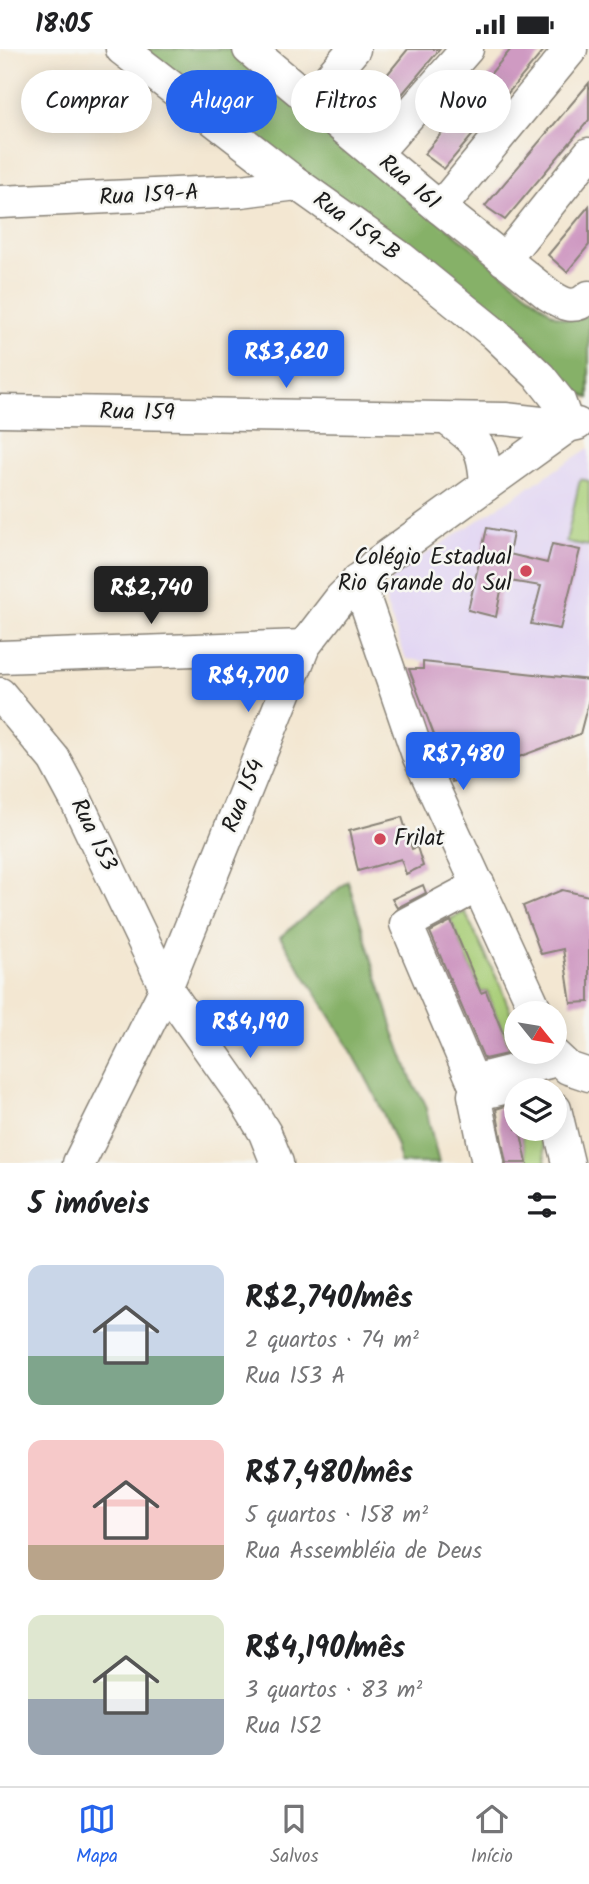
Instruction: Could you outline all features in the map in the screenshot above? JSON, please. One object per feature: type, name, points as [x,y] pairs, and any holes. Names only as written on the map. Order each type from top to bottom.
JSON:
[{"type":"street","name":"Rua 159-B","points":[[122,49],[297,184],[411,267],[519,354],[579,424]]},
{"type":"street","name":"Rua 161","points":[[248,49],[291,85]]},
{"type":"street","points":[[336,70],[354,49]]},
{"type":"street","points":[[375,155],[467,49]]},
{"type":"street","points":[[440,208],[571,49]]},
{"type":"street","name":"Rua 161","points":[[349,133],[559,302],[582,301]]},
{"type":"street","points":[[505,260],[589,154]]},
{"type":"street","name":"Rua 159-A","points":[[0,202],[241,191],[297,184]]},
{"type":"street","name":"Rua 159","points":[[0,411],[505,419],[579,424]]},
{"type":"street","points":[[447,419],[474,440],[481,450],[486,485]]},
{"type":"street","name":"Rua 154","points":[[79,1163],[166,988],[304,646],[322,621],[375,565],[486,485],[579,424]]},
{"type":"street","points":[[358,580],[418,755],[532,1001]]},
{"type":"street","points":[[0,657],[304,646]]},
{"type":"street","name":"Rua 153","points":[[0,694],[40,740],[65,778],[166,988],[245,1100],[265,1133],[277,1163]]},
{"type":"street","points":[[479,885],[406,924],[473,1081],[550,1066],[589,1075]]},
{"type":"street","points":[[488,1163],[474,1095],[550,1066]]},
{"type":"street","points":[[563,1141],[568,1163]]},
{"type":"shaded area","points":[[589,448],[589,680],[406,659],[386,604],[387,589],[394,575]]},
{"type":"green space","points":[[142,49],[230,49],[256,70],[168,70]]},
{"type":"green space","points":[[277,88],[291,99],[291,133],[332,133],[553,314],[571,319],[589,314],[589,398],[568,387],[248,133],[277,133]]},
{"type":"green space","points":[[580,479],[589,481],[589,546],[566,542]]},
{"type":"green space","points":[[348,881],[394,1032],[414,1086],[424,1101],[439,1163],[399,1163],[395,1140],[366,1078],[280,937]]},
{"type":"green space","points":[[465,912],[500,985],[506,1001],[504,1036],[487,991],[481,993],[450,919]]},
{"type":"green space","points":[[522,1141],[541,1141],[546,1163],[527,1163]]},
{"type":"building","points":[[408,49],[440,49],[422,70],[415,70],[415,79],[401,96],[401,70],[391,70]]},
{"type":"building","points":[[511,49],[545,49],[511,89],[511,70],[494,70]]},
{"type":"building","points":[[589,83],[589,120],[505,220],[485,206]]},
{"type":"building","points":[[441,133],[474,133],[444,169],[424,154]]},
{"type":"building","points":[[589,206],[589,245],[567,272],[548,255]]},
{"type":"building","name":"Colégio Estadual Rio Grande do Sul","points":[[487,528],[513,533],[509,554],[547,563],[552,544],[580,550],[560,629],[531,624],[541,586],[503,580],[496,617],[468,610]]},
{"type":"building","points":[[423,662],[589,680],[589,699],[580,734],[452,782],[409,669],[423,669]]},
{"type":"building","name":"Frilat","points":[[402,817],[412,849],[417,847],[423,866],[406,874],[401,859],[358,871],[349,831]]},
{"type":"building","points":[[423,885],[426,893],[397,908],[392,899]]},
{"type":"building","points":[[562,890],[589,896],[589,1002],[571,1003],[563,949],[541,954],[523,906]]},
{"type":"building","points":[[451,921],[481,993],[486,991],[504,1036],[504,1055],[484,1059],[430,932]]},
{"type":"building","points":[[504,1106],[504,1141],[522,1141],[527,1163],[506,1163],[496,1109]]},
{"type":"place","name":"Colégio Estadual Rio Grande do Sul","points":[[526,571]]},
{"type":"place","name":"Frilat","points":[[380,839]]}]
